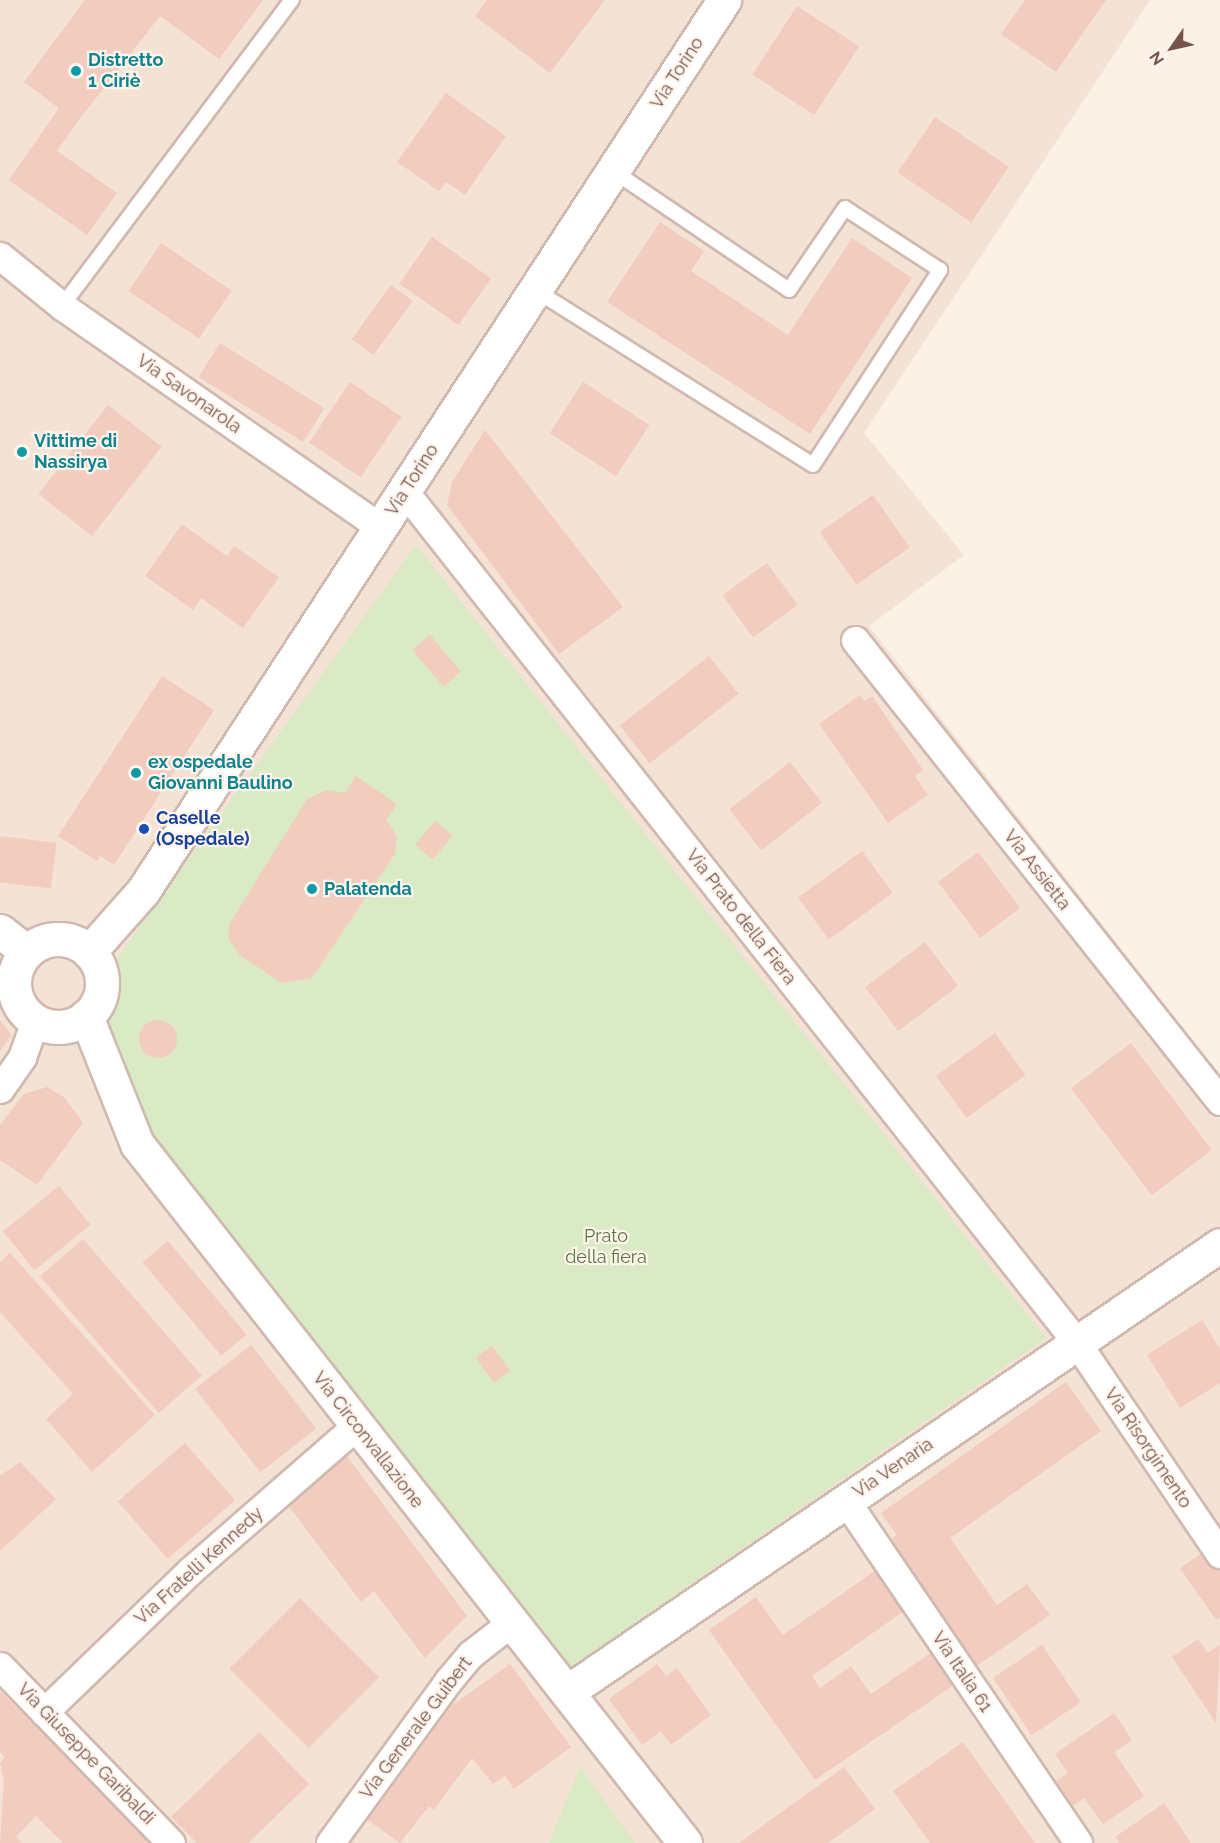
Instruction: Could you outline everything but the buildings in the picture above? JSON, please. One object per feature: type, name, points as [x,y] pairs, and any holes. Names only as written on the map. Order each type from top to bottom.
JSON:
[{"type":"street","name":"Via Torino","points":[[89,952],[137,900],[724,0]]},
{"type":"street","name":"Via Savonarola","points":[[0,256],[62,306],[381,528]]},
{"type":"street","name":"Via Prato della Fiera","points":[[405,492],[1077,1343]]},
{"type":"street","name":"Via Assietta","points":[[855,640],[1220,1101]]},
{"type":"street","points":[[0,931],[27,952]]},
{"type":"street","points":[[65,940],[89,952],[101,977],[98,1001],[87,1016],[62,1027],[35,1021],[14,989],[14,975],[27,952],[38,944],[65,940]]},
{"type":"street","name":"Via Circonvallazione","points":[[87,1016],[137,1144],[685,1843]]},
{"type":"street","points":[[0,1089],[22,1057],[35,1021]]},
{"type":"street","name":"Via Venaria","points":[[567,1692],[1220,1245]]},
{"type":"street","name":"Via Risorgimento","points":[[1077,1343],[1220,1554]]},
{"type":"street","name":"Via Fratelli Kennedy","points":[[44,1712],[191,1570],[357,1425]]},
{"type":"street","name":"Via Italia 61","points":[[846,1501],[1078,1843]]},
{"type":"street","name":"Via Generale Guibert","points":[[330,1843],[448,1681],[471,1654],[512,1622]]},
{"type":"street","name":"Via Giuseppe Garibaldi","points":[[0,1666],[171,1843]]},
{"type":"lane","points":[[62,306],[292,0]]},
{"type":"lane","points":[[535,290],[813,465],[940,270],[845,208],[789,290],[613,171]]},
{"type":"shaded area","points":[[0,0],[1150,0],[864,433],[964,555],[869,626],[1220,1075],[1220,1843],[0,1843]]},
{"type":"green space","name":"Prato della fiera","points":[[416,545],[1046,1338],[571,1667],[151,1136],[107,1020],[117,958]]},
{"type":"green space","points":[[580,1767],[635,1843],[549,1843]]},
{"type":"place","name":"Distretto 1 Ciriè","points":[[76,71]]},
{"type":"place","name":"Vittime di Nassirya","points":[[22,452]]},
{"type":"place","name":"ex ospedale Giovanni Baulino","points":[[136,773]]},
{"type":"place","name":"Caselle (Ospedale)","points":[[144,829]]},
{"type":"place","name":"Palatenda","points":[[312,889]]}]
